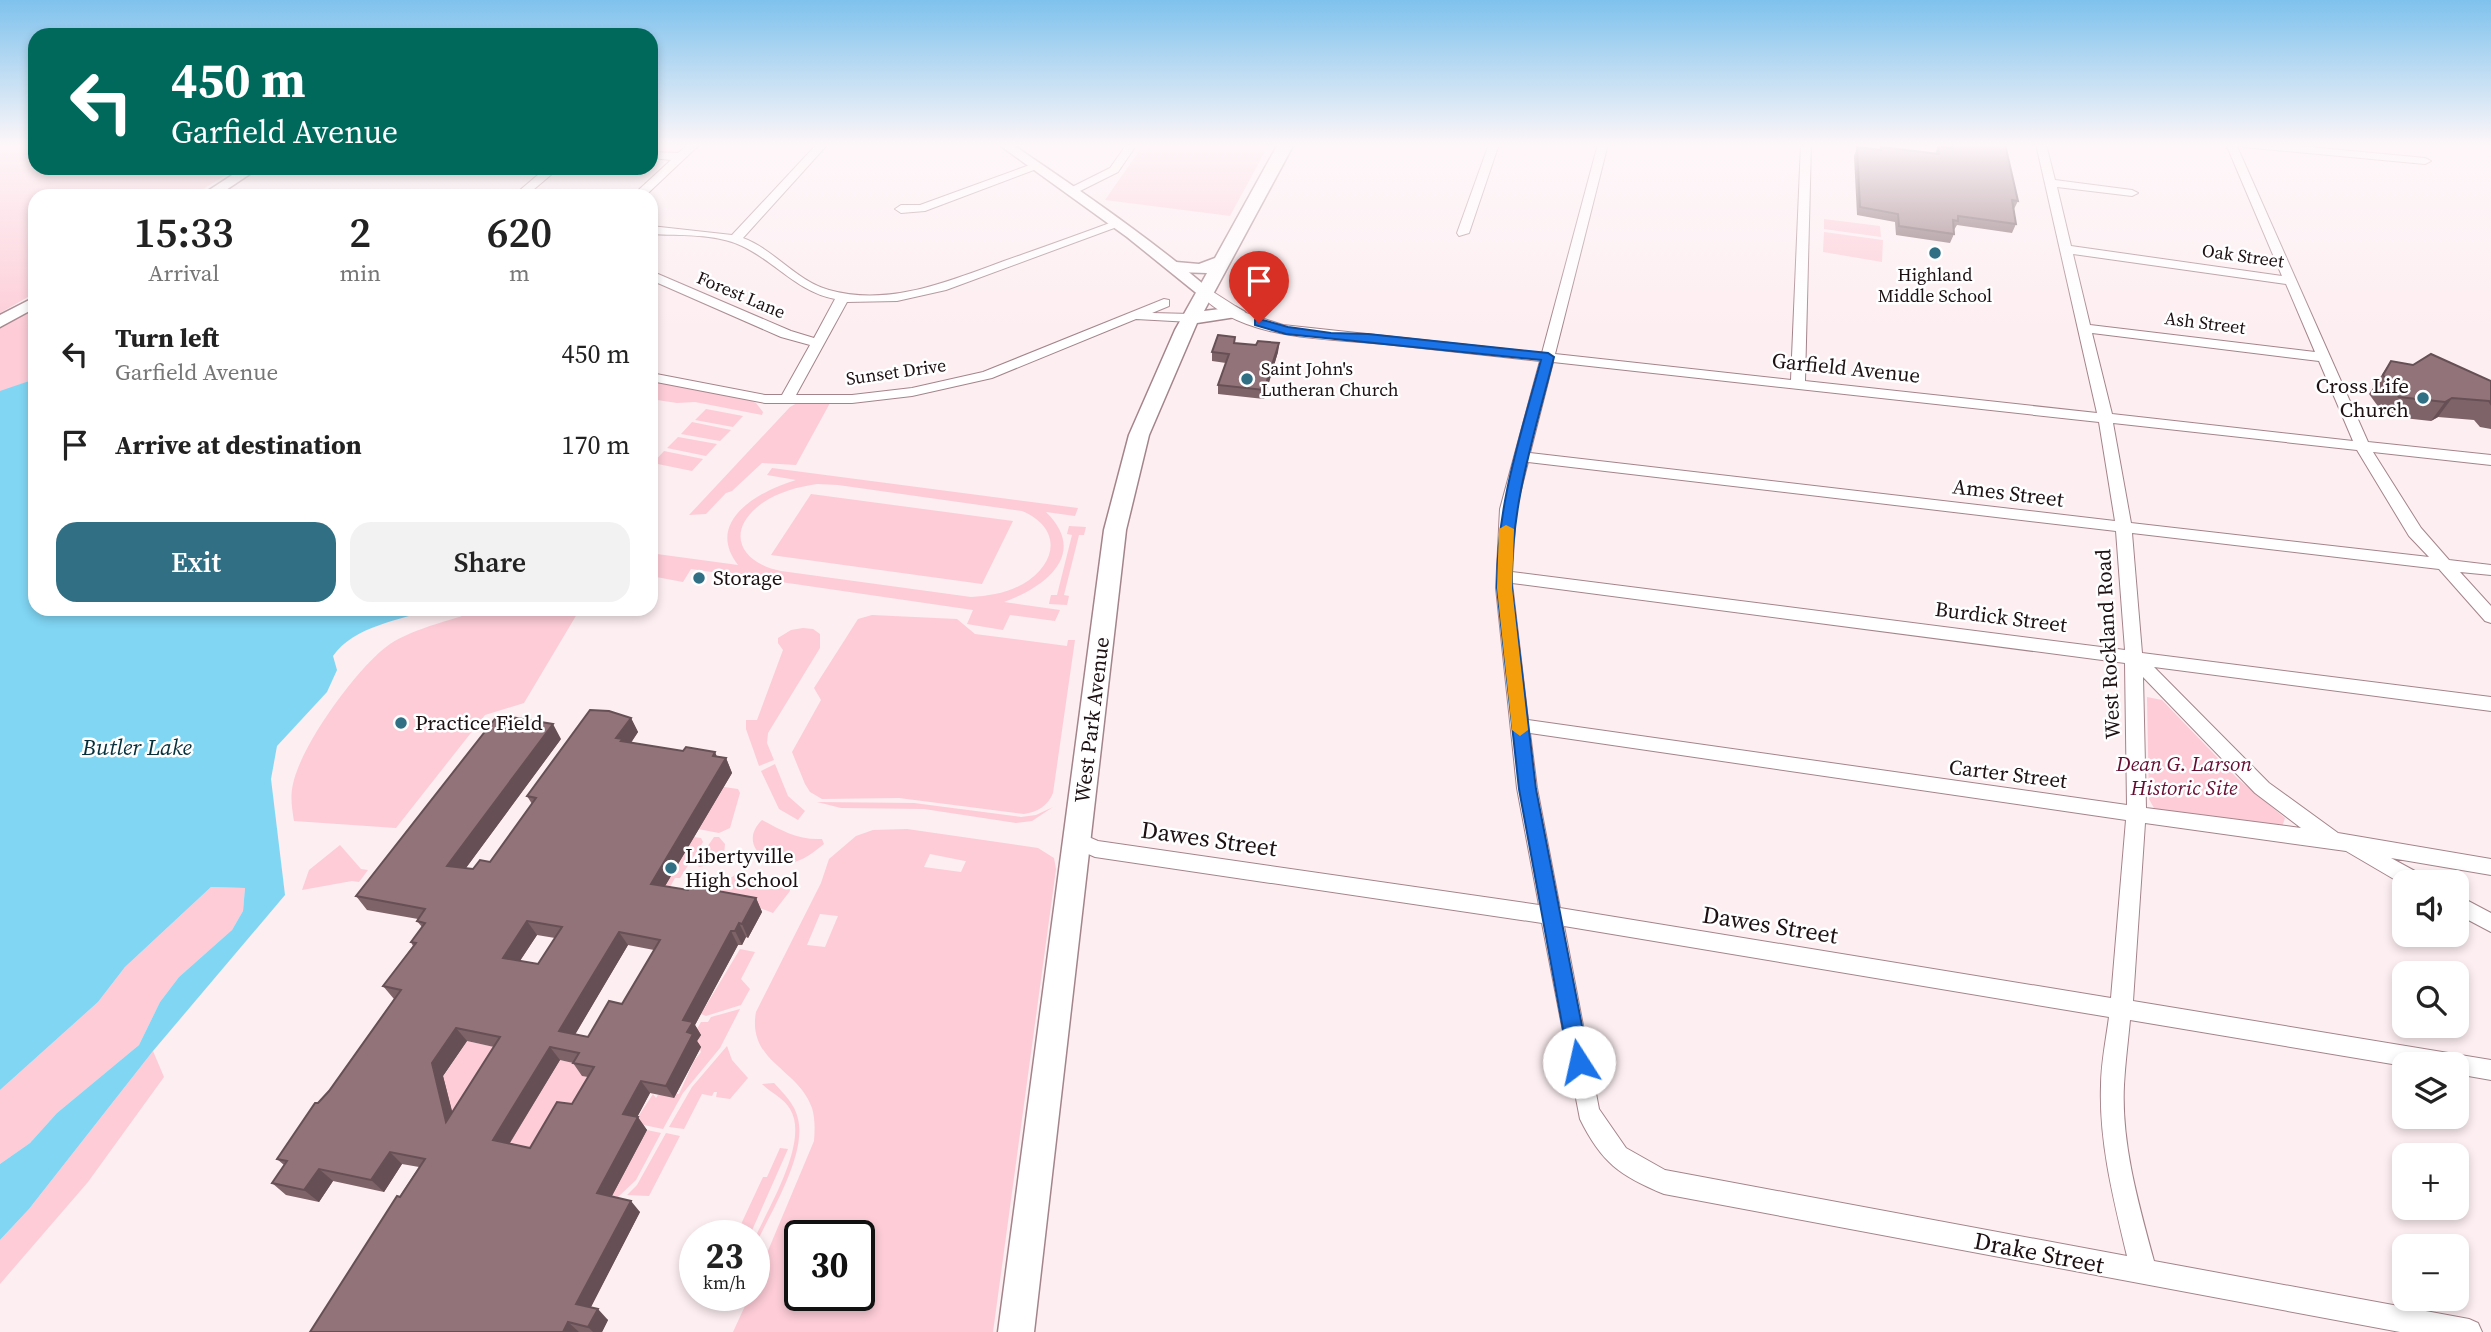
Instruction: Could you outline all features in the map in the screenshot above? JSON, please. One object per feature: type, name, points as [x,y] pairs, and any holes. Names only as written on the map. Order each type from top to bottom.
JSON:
[{"type":"main road","name":"West Park Avenue","points":[[1016,1332],[1115,530],[1139,435],[1188,324],[1252,206]]},
{"type":"main road","points":[[1176,267],[1200,270],[1222,261]]},
{"type":"main road","points":[[1188,324],[1236,312]]},
{"type":"street","points":[[735,239],[765,206]]},
{"type":"street","points":[[901,209],[929,206]]},
{"type":"street","points":[[1093,206],[1176,267],[1205,293]]},
{"type":"street","points":[[1463,233],[1472,206]]},
{"type":"street","points":[[1553,916],[1527,789],[1504,576],[1508,509],[1587,206]]},
{"type":"street","points":[[1798,384],[1804,206]]},
{"type":"street","name":"West Rockland Road","points":[[2055,206],[2105,416],[2124,528],[2134,657],[2137,796],[2127,954],[2112,1087],[2117,1149],[2126,1201],[2144,1272]]},
{"type":"street","points":[[2258,206],[2362,446],[2387,492],[2442,565],[2491,617]]},
{"type":"street","points":[[658,231],[735,239],[751,246],[793,277],[824,293],[882,299],[929,292],[1119,225]]},
{"type":"street","name":"Oak Street","points":[[2065,249],[2290,281]]},
{"type":"street","name":"Forest Lane","points":[[658,278],[786,334],[818,343]]},
{"type":"street","name":"Garfield Avenue","points":[[1205,293],[1236,312],[1286,330],[2105,416],[2491,460]]},
{"type":"street","points":[[786,400],[843,297]]},
{"type":"street","name":"Sunset Drive","points":[[658,378],[765,399],[886,396],[940,387],[996,372],[1164,303]]},
{"type":"street","points":[[0,322],[28,306]]},
{"type":"street","name":"Sunset Drive","points":[[1135,315],[1188,324]]},
{"type":"street","name":"Ash Street","points":[[2084,328],[2323,356]]},
{"type":"street","name":"Ames Street","points":[[1521,457],[2491,570]]},
{"type":"street","name":"Burdick Street","points":[[1504,576],[2491,704]]},
{"type":"street","points":[[2134,657],[2262,788],[2320,832],[2395,870]]},
{"type":"street","name":"Carter Street","points":[[1519,725],[1906,783],[2343,842],[2491,867]]},
{"type":"street","name":"Dawes Street","points":[[1077,839],[1096,849],[1553,916],[2392,1054]]},
{"type":"street","points":[[2469,911],[2491,923]]},
{"type":"street","name":"Drake Street","points":[[1553,916],[1588,1111],[1603,1142],[1616,1156],[1639,1172],[1664,1182],[2469,1332]]},
{"type":"street","name":"Dawes Street","points":[[2469,1066],[2491,1070]]},
{"type":"green space","points":[[0,206],[28,206],[28,297],[0,313]]},
{"type":"green space","points":[[1153,206],[1235,206],[1230,216]]},
{"type":"green space","points":[[1824,219],[1880,226],[1881,237],[1824,229]]},
{"type":"green space","points":[[1824,232],[1883,240],[1882,262],[1823,252]]},
{"type":"green space","points":[[28,311],[28,382],[0,392],[0,326]]},
{"type":"green space","points":[[658,382],[748,399],[756,403],[763,412],[762,415],[695,402],[658,400]]},
{"type":"green space","points":[[797,403],[830,403],[796,465],[762,463],[706,514],[689,515],[790,407]]},
{"type":"green space","points":[[706,409],[743,416],[733,427],[695,420]]},
{"type":"green space","points":[[692,422],[731,430],[720,441],[681,434]]},
{"type":"green space","points":[[678,437],[717,444],[706,456],[667,448]]},
{"type":"green space","points":[[664,451],[703,459],[692,471],[658,464],[658,458]]},
{"type":"green space","points":[[772,468],[1078,508],[1075,516],[1046,512],[1058,527],[1063,542],[1062,555],[1047,578],[1034,588],[1004,602],[1060,610],[1055,621],[1010,615],[1003,630],[967,624],[973,610],[691,569],[683,582],[658,577],[658,554],[738,565],[729,549],[728,535],[740,510],[752,500],[796,480],[767,475]],"holes":[[[817,484],[1022,511],[1044,527],[1051,546],[1049,556],[1035,576],[1023,584],[1011,590],[984,596],[971,597],[781,571],[756,561],[747,554],[742,545],[743,525],[761,504],[795,488]]]},
{"type":"green space","points":[[811,494],[1013,521],[982,584],[771,555]]},
{"type":"green space","points":[[1069,526],[1086,527],[1084,535],[1079,535],[1064,595],[1069,596],[1067,605],[1049,604],[1051,595],[1057,595],[1072,535],[1067,534]]},
{"type":"green space","points":[[872,615],[957,619],[975,634],[1067,646],[1068,640],[1075,640],[1053,793],[1045,805],[1024,814],[899,798],[822,799],[810,792],[792,752],[821,700],[814,688],[858,619]]},
{"type":"green space","name":"Practice Field","points":[[463,616],[576,616],[524,703],[485,715],[396,828],[294,821],[292,793],[298,768],[319,728],[347,688],[390,644],[436,624]]},
{"type":"green space","points":[[813,629],[820,634],[820,648],[768,733],[767,743],[774,760],[759,766],[746,729],[746,720],[757,720],[783,650],[778,638],[791,630]]},
{"type":"green space","name":"Dean G. Larson Historic Site","points":[[2147,697],[2162,700],[2238,779],[2285,818],[2282,827],[2155,810],[2149,799]]},
{"type":"green space","points":[[775,764],[788,796],[805,811],[798,820],[779,809],[761,771]]},
{"type":"green space","points":[[724,787],[738,789],[740,793],[730,828],[719,833],[698,829]]},
{"type":"green space","points":[[817,802],[914,803],[1021,817],[1036,815],[1053,807],[1032,821],[1016,823],[924,809],[841,808]]},
{"type":"green space","points":[[762,820],[798,836],[822,839],[824,844],[795,862],[771,861],[757,851],[754,844],[755,828]]},
{"type":"green space","points":[[907,829],[1038,848],[1054,858],[1056,869],[993,1332],[733,1332],[743,1311],[770,1311],[770,1246],[814,1141],[812,1108],[805,1094],[766,1054],[759,1042],[755,1029],[756,1012],[821,883],[829,859],[856,836],[873,830]],"holes":[[[930,854],[965,861],[961,872],[924,867]],[[820,914],[838,916],[825,947],[807,945]]]},
{"type":"green space","points":[[694,837],[701,838],[703,842],[680,878],[675,878],[670,887],[666,886],[666,883]]},
{"type":"green space","points":[[714,837],[719,837],[725,844],[724,855],[713,864],[699,867],[696,863]]},
{"type":"green space","points":[[340,845],[361,869],[368,870],[359,882],[302,890],[309,870]]},
{"type":"green space","points":[[735,875],[766,885],[788,885],[790,891],[773,913],[721,893],[729,879]]},
{"type":"green space","points":[[211,887],[245,888],[243,911],[232,930],[179,977],[160,1002],[139,1045],[57,1113],[30,1143],[0,1164],[0,1090],[98,1002],[125,967]]},
{"type":"green space","points":[[740,949],[755,952],[741,979],[750,989],[741,1005],[706,1016],[701,1014]]},
{"type":"green space","points":[[740,1009],[720,1048],[683,1093],[663,1129],[634,1123],[653,1094],[656,1098],[658,1095],[679,1094],[701,1052],[694,1034],[701,1022],[708,1022],[711,1017]]},
{"type":"green space","points":[[467,1041],[510,1050],[456,1128],[440,1081]]},
{"type":"green space","points":[[727,1046],[732,1060],[748,1078],[730,1099],[716,1097],[717,1092],[712,1096],[702,1094],[684,1129],[669,1127],[692,1087]]},
{"type":"green space","points":[[153,1051],[164,1077],[88,1182],[0,1284],[0,1240],[29,1209]]},
{"type":"green space","points":[[560,1060],[588,1066],[603,1080],[541,1160],[504,1152]]},
{"type":"green space","points":[[774,1083],[789,1100],[798,1119],[799,1134],[792,1167],[768,1220],[764,1220],[791,1156],[795,1123],[790,1109],[762,1084]]},
{"type":"green space","points":[[647,1130],[661,1133],[636,1180],[617,1198],[611,1197]]},
{"type":"green space","points":[[666,1133],[680,1136],[649,1196],[627,1195],[637,1185]]},
{"type":"green space","points":[[780,1148],[788,1149],[757,1220],[743,1220],[763,1177],[767,1177]]},
{"type":"water","name":"Butler Lake","points":[[28,381],[28,616],[409,616],[365,631],[342,646],[333,656],[337,670],[327,692],[277,746],[271,779],[285,895],[153,1051],[29,1209],[0,1240],[0,1164],[30,1143],[57,1113],[139,1045],[160,1002],[179,977],[232,930],[243,911],[245,888],[211,887],[125,967],[98,1002],[0,1090],[0,391]]},
{"type":"building","points":[[2013,206],[2016,224],[1958,216],[1958,221],[1953,220],[1954,234],[1899,226],[1898,214],[1860,207]]},
{"type":"building","name":"Saint John's Lutheran Church","points":[[1218,335],[1235,337],[1234,343],[1279,343],[1264,390],[1218,385],[1229,354],[1212,352]]},
{"type":"building","points":[[2431,354],[2491,381],[2491,404],[2489,401],[2452,398],[2445,402],[2399,397],[2383,375],[2391,361],[2413,365]]},
{"type":"building","name":"Libertyville High School","points":[[590,710],[609,711],[631,718],[616,738],[623,739],[621,741],[683,751],[686,747],[715,752],[713,756],[726,758],[651,884],[688,890],[691,886],[756,898],[742,924],[739,923],[735,931],[731,931],[683,1020],[693,1022],[687,1032],[693,1034],[666,1086],[641,1081],[623,1114],[638,1117],[597,1193],[631,1201],[576,1304],[598,1309],[588,1327],[568,1322],[563,1332],[310,1332],[397,1196],[400,1197],[425,1159],[390,1152],[371,1180],[319,1169],[304,1190],[272,1183],[287,1161],[277,1159],[315,1103],[329,1091],[401,990],[383,986],[416,943],[411,942],[425,923],[417,921],[425,909],[356,896],[498,715],[553,724],[447,866],[473,869],[480,860],[490,862],[536,798],[527,796]],"holes":[[[527,921],[562,927],[538,964],[503,958]],[[619,932],[660,940],[622,1004],[609,1001],[588,1037],[559,1031]],[[456,1028],[500,1037],[446,1122],[432,1063]],[[550,1047],[579,1053],[573,1063],[594,1067],[572,1104],[557,1102],[530,1148],[493,1140]]]},
{"type":"slow traffic","points":[[1506,529],[1504,588],[1520,730]]},
{"type":"place","name":"Highland Middle School","points":[[1935,253]]},
{"type":"place","name":"Saint John's Lutheran Church","points":[[1247,379]]},
{"type":"place","name":"Cross Life Church","points":[[2423,398]]},
{"type":"place","name":"Storage","points":[[699,578]]},
{"type":"place","name":"Practice Field","points":[[401,723]]},
{"type":"place","name":"Libertyville High School","points":[[671,868]]},
{"type":"route","points":[[1259,323],[1331,337],[1368,338],[1548,357],[1508,509],[1504,588],[1527,789],[1579,1062]]}]
